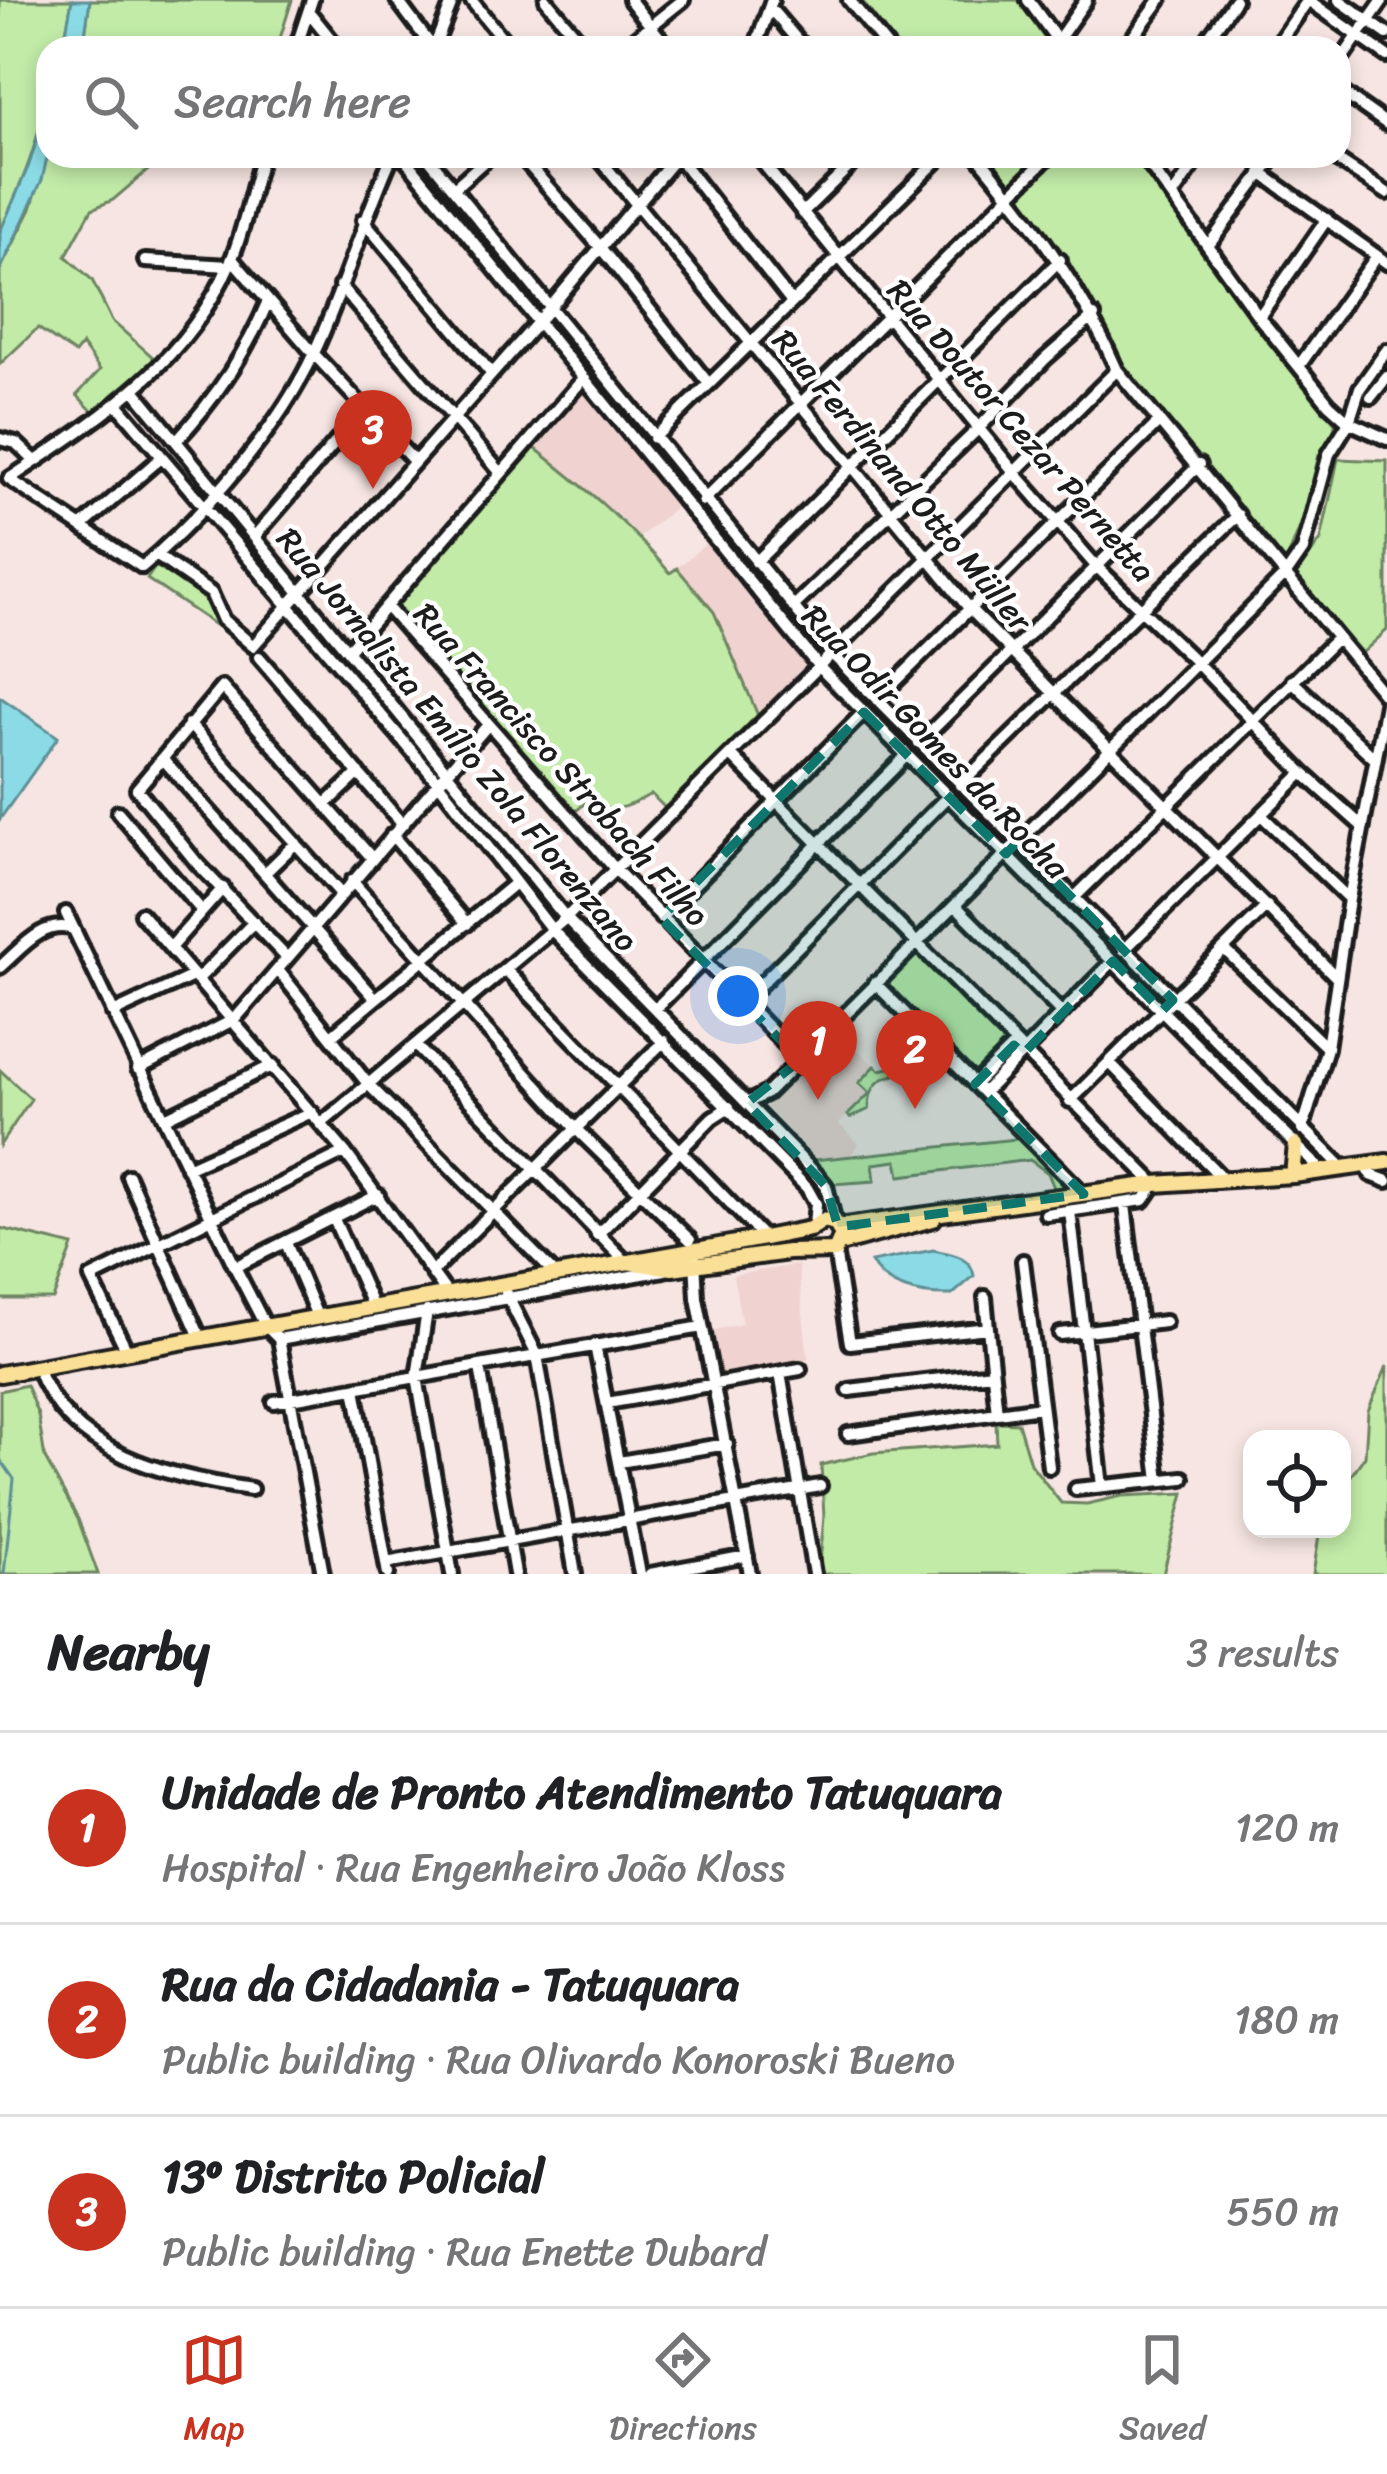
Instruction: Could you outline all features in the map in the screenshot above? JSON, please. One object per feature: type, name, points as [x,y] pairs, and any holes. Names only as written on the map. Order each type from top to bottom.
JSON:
[{"type":"main road","points":[[1293,1175],[1299,1137]]},
{"type":"main road","points":[[0,1374],[446,1292],[505,1292],[555,1274],[696,1244],[764,1238],[824,1220],[837,1225],[1155,1184],[1293,1175],[1387,1162]]},
{"type":"main road","points":[[626,1262],[672,1268],[814,1250],[824,1254],[956,1209]]},
{"type":"main road","points":[[837,1225],[837,1248]]},
{"type":"main road","points":[[812,1227],[808,1240],[814,1250]]},
{"type":"street","points":[[397,0],[425,36]]},
{"type":"street","points":[[439,36],[453,0]]},
{"type":"street","points":[[471,0],[500,36]]},
{"type":"street","points":[[546,0],[576,36]]},
{"type":"street","points":[[630,0],[658,36]]},
{"type":"street","points":[[638,36],[683,0]]},
{"type":"street","points":[[849,0],[877,36]]},
{"type":"street","points":[[1028,0],[1054,36]]},
{"type":"street","points":[[1065,36],[1086,0]]},
{"type":"street","points":[[1134,36],[1160,0]]},
{"type":"street","points":[[1210,36],[1235,0]]},
{"type":"street","points":[[1283,36],[1308,0],[1387,56]]},
{"type":"street","points":[[1339,0],[1387,34]]},
{"type":"street","points":[[1351,45],[1382,0]]},
{"type":"street","points":[[759,36],[771,4]]},
{"type":"street","points":[[771,4],[795,36]]},
{"type":"street","points":[[300,36],[310,6]]},
{"type":"street","points":[[310,6],[330,36]]},
{"type":"street","points":[[1351,98],[1387,124]]},
{"type":"street","points":[[258,168],[230,262],[194,326],[135,391],[9,479],[142,567],[205,507],[263,433],[314,354],[387,168]]},
{"type":"street","name":"Rua Odir Gomes da Rocha","points":[[413,168],[820,668],[1162,1011],[1299,1137],[1343,1168]]},
{"type":"street","name":"Rua Odir Gomes da Rocha","points":[[437,168],[832,654],[1173,1000],[1299,1137],[1322,1171]]},
{"type":"street","points":[[454,188],[476,168]]},
{"type":"street","points":[[531,168],[709,384]]},
{"type":"street","name":"Rua Ferdinand Otto Müller","points":[[607,168],[970,610],[1336,977]]},
{"type":"street","points":[[256,651],[300,592],[538,322],[666,168]]},
{"type":"street","points":[[686,168],[792,302]]},
{"type":"street","name":"Rua Doutor Cezar Pernetta","points":[[771,168],[838,258],[1096,566],[1363,827]]},
{"type":"street","points":[[802,213],[848,168]]},
{"type":"street","points":[[654,438],[930,168]]},
{"type":"street","points":[[988,168],[1060,260],[1094,316],[1118,370],[1387,699],[1327,1048],[1299,1137]]},
{"type":"street","points":[[692,511],[1038,168]]},
{"type":"street","points":[[1152,168],[1259,317],[1329,404],[1349,422],[1387,439]]},
{"type":"street","points":[[1173,195],[1192,168]]},
{"type":"street","points":[[1208,246],[1265,168]]},
{"type":"street","points":[[1349,168],[1387,194]]},
{"type":"street","points":[[1261,173],[1382,260],[1299,366]]},
{"type":"street","points":[[1259,317],[1327,219]]},
{"type":"street","points":[[363,220],[491,373]]},
{"type":"street","points":[[756,562],[1060,260]]},
{"type":"street","points":[[146,261],[230,262],[413,460]]},
{"type":"street","points":[[340,286],[501,472]]},
{"type":"street","points":[[176,441],[229,377],[268,301]]},
{"type":"street","points":[[793,607],[1094,316]]},
{"type":"street","points":[[747,1103],[766,1094],[1287,573],[1303,550],[1330,454],[1349,422],[1360,388],[1387,350]]},
{"type":"street","points":[[322,1123],[566,918],[1118,370]]},
{"type":"street","points":[[1371,397],[1387,377]]},
{"type":"street","points":[[349,649],[584,378]]},
{"type":"street","name":"Rua Jornalista Emílio Zola Florenzano","points":[[135,391],[566,918],[826,1186],[837,1225]]},
{"type":"street","name":"Rua Jornalista Emílio Zola Florenzano","points":[[118,405],[438,782],[552,930],[807,1188],[816,1204],[812,1227]]},
{"type":"street","points":[[254,537],[365,408]]},
{"type":"street","points":[[877,700],[1159,422]]},
{"type":"street","points":[[0,439],[16,442],[35,461]]},
{"type":"street","points":[[81,526],[162,457]]},
{"type":"street","points":[[919,743],[1199,465]]},
{"type":"street","points":[[960,785],[1238,515]]},
{"type":"street","points":[[156,555],[212,593],[224,620],[256,651],[402,824]]},
{"type":"street","name":"Rua Francisco Strobach Filho","points":[[386,606],[616,870],[800,1060]]},
{"type":"street","points":[[1073,899],[1336,638]]},
{"type":"street","points":[[1292,681],[1375,759]]},
{"type":"street","points":[[287,958],[196,862],[137,789],[222,687],[372,858]]},
{"type":"street","points":[[661,918],[864,712]]},
{"type":"street","points":[[190,724],[341,894]]},
{"type":"street","points":[[138,1069],[235,1019],[488,726]]},
{"type":"street","points":[[731,755],[1155,1184],[1144,1201],[1046,1214]]},
{"type":"street","points":[[655,1009],[908,755]]},
{"type":"street","points":[[164,759],[375,998]]},
{"type":"street","points":[[325,805],[359,773]]},
{"type":"street","points":[[1124,950],[1303,773]]},
{"type":"street","points":[[743,1003],[948,796]]},
{"type":"street","points":[[118,812],[202,911]]},
{"type":"street","points":[[1261,815],[1349,899]]},
{"type":"street","points":[[392,835],[467,924]]},
{"type":"street","points":[[266,872],[296,844]]},
{"type":"street","points":[[352,881],[576,1130],[696,1244],[702,1327],[750,1574]]},
{"type":"street","points":[[331,1036],[515,883]]},
{"type":"street","points":[[170,948],[224,889]]},
{"type":"street","points":[[955,905],[1062,1013]]},
{"type":"street","points":[[1070,1101],[1267,906]]},
{"type":"street","points":[[66,914],[211,1219],[266,1325],[279,1340],[323,1574]]},
{"type":"street","points":[[141,914],[322,1123],[446,1292]]},
{"type":"street","points":[[113,1013],[195,978],[254,922]]},
{"type":"street","points":[[0,967],[44,929],[73,928]]},
{"type":"street","points":[[1225,950],[1327,1048]]},
{"type":"street","points":[[979,1088],[1113,961]]},
{"type":"street","points":[[505,969],[764,1238]]},
{"type":"street","points":[[278,970],[368,1084],[555,1274]]},
{"type":"street","points":[[875,983],[1084,1194]]},
{"type":"street","points":[[433,1271],[664,1041]]},
{"type":"street","points":[[415,1045],[626,1262]]},
{"type":"street","points":[[1109,1062],[1224,1180]]},
{"type":"street","points":[[698,1075],[701,1066],[708,1064]]},
{"type":"street","points":[[165,1118],[273,1065]]},
{"type":"street","points":[[597,1235],[681,1148],[729,1107]]},
{"type":"street","points":[[187,1168],[312,1112]]},
{"type":"street","points":[[126,1349],[91,1278],[345,1152]]},
{"type":"street","points":[[1366,1165],[1371,1175],[1387,1181]]},
{"type":"street","points":[[128,1176],[200,1336]]},
{"type":"street","points":[[235,1267],[378,1195]]},
{"type":"street","points":[[1125,1205],[1159,1480]]},
{"type":"street","points":[[1070,1211],[1102,1486]]},
{"type":"street","points":[[334,1219],[373,1306]]},
{"type":"street","points":[[286,1243],[317,1316]]},
{"type":"street","points":[[837,1248],[850,1343],[988,1328]]},
{"type":"street","points":[[1023,1261],[1048,1467]]},
{"type":"street","points":[[279,1340],[427,1313],[505,1292],[672,1268]]},
{"type":"street","points":[[505,1292],[537,1354],[575,1574]]},
{"type":"street","points":[[425,1296],[427,1313],[417,1377],[452,1574]]},
{"type":"street","points":[[985,1298],[997,1413]]},
{"type":"street","points":[[1060,1334],[1166,1322]]},
{"type":"street","points":[[274,1402],[702,1327]]},
{"type":"street","points":[[595,1345],[640,1574]]},
{"type":"street","points":[[37,1366],[52,1402],[89,1437],[183,1479],[250,1489]]},
{"type":"street","points":[[480,1367],[515,1574]]},
{"type":"street","points":[[608,1403],[800,1369]]},
{"type":"street","points":[[849,1390],[992,1372]]},
{"type":"street","points":[[780,1373],[814,1574]]},
{"type":"street","points":[[355,1388],[387,1568],[448,1552],[820,1486]]},
{"type":"street","points":[[848,1434],[1040,1407]]},
{"type":"street","points":[[619,1462],[727,1444]]},
{"type":"street","points":[[1076,1489],[1184,1478]]},
{"type":"street","points":[[650,1574],[746,1556]]},
{"type":"highlighted area","points":[[864,712],[1006,854],[1017,842],[1173,1000],[1162,1011],[1113,961],[1023,1054],[1014,1045],[975,1084],[1084,1194],[838,1227],[826,1186],[747,1103],[800,1060],[661,918]]},
{"type":"shaded area","points":[[582,387],[678,505],[640,537],[531,445]]},
{"type":"shaded area","points":[[708,542],[809,665],[759,718],[714,612],[677,568]]},
{"type":"shaded area","points":[[839,1032],[875,1066],[859,1083],[870,1093],[839,1124],[859,1144],[850,1156],[815,1158],[766,1107]]},
{"type":"shaded area","points":[[798,1265],[808,1359],[717,1376],[710,1331],[742,1324],[733,1275]]},
{"type":"green space","points":[[0,0],[72,0],[65,36],[36,36],[36,139],[0,232]]},
{"type":"green space","points":[[90,0],[292,0],[281,36],[85,36]]},
{"type":"green space","points":[[861,0],[1018,0],[1043,36],[890,36]]},
{"type":"green space","points":[[43,168],[150,168],[113,200],[92,209],[66,256],[92,280],[112,321],[155,359],[93,412],[77,395],[100,370],[82,345],[75,354],[38,328],[0,364],[0,270],[31,209]]},
{"type":"green space","points":[[995,168],[1027,168],[1011,188]]},
{"type":"green space","points":[[1047,168],[1143,168],[1335,423],[1334,434],[1319,455],[1303,519],[1285,565],[1122,366],[1066,256],[1020,198]]},
{"type":"green space","points":[[531,445],[604,505],[670,573],[677,568],[714,612],[759,718],[665,808],[651,794],[619,808],[585,803],[572,815],[388,604],[439,554]]},
{"type":"green space","points":[[1338,459],[1387,461],[1387,630],[1362,653],[1294,577],[1321,540]]},
{"type":"green space","points":[[156,566],[205,599],[221,629],[147,579]]},
{"type":"green space","points":[[916,953],[1006,1044],[975,1074],[885,983]]},
{"type":"green space","points":[[875,1066],[880,1070],[894,1067],[895,1075],[875,1086],[869,1109],[850,1118],[870,1093],[859,1083]]},
{"type":"green space","points":[[0,1070],[31,1099],[0,1145]]},
{"type":"green space","points":[[1025,1138],[1070,1189],[1056,1193],[1048,1173],[1030,1160],[900,1176],[897,1161],[873,1164],[875,1181],[832,1184],[814,1160]]},
{"type":"green space","points":[[0,1228],[73,1246],[53,1299],[0,1299]]},
{"type":"green space","points":[[1387,1366],[1387,1574],[1313,1574],[1319,1538],[1351,1538],[1351,1475],[1365,1456],[1368,1411]]},
{"type":"green space","points":[[26,1385],[38,1415],[45,1458],[78,1519],[98,1574],[0,1574],[0,1391]]},
{"type":"green space","points":[[996,1422],[1018,1423],[1030,1463],[1061,1503],[1184,1493],[1163,1574],[819,1574],[824,1516],[821,1465],[873,1453],[997,1444]]},
{"type":"water","points":[[72,0],[90,0],[85,36],[65,36]]},
{"type":"water","points":[[36,142],[36,168],[45,168],[42,180],[0,270],[0,232]]},
{"type":"water","points":[[0,697],[58,737],[0,819]]},
{"type":"water","points":[[933,1250],[959,1257],[972,1269],[974,1276],[952,1295],[906,1289],[885,1279],[871,1262]]},
{"type":"waterway","points":[[1319,0],[1350,22]]},
{"type":"waterway","points":[[0,1459],[14,1479],[4,1574]]},
{"type":"place","name":"13º Distrito Policial","points":[[373,489]]},
{"type":"place","name":"Unidade de Pronto Atendimento Tatuquara","points":[[818,1100]]},
{"type":"place","name":"Rua da Cidadania - Tatuquara","points":[[915,1109]]}]
